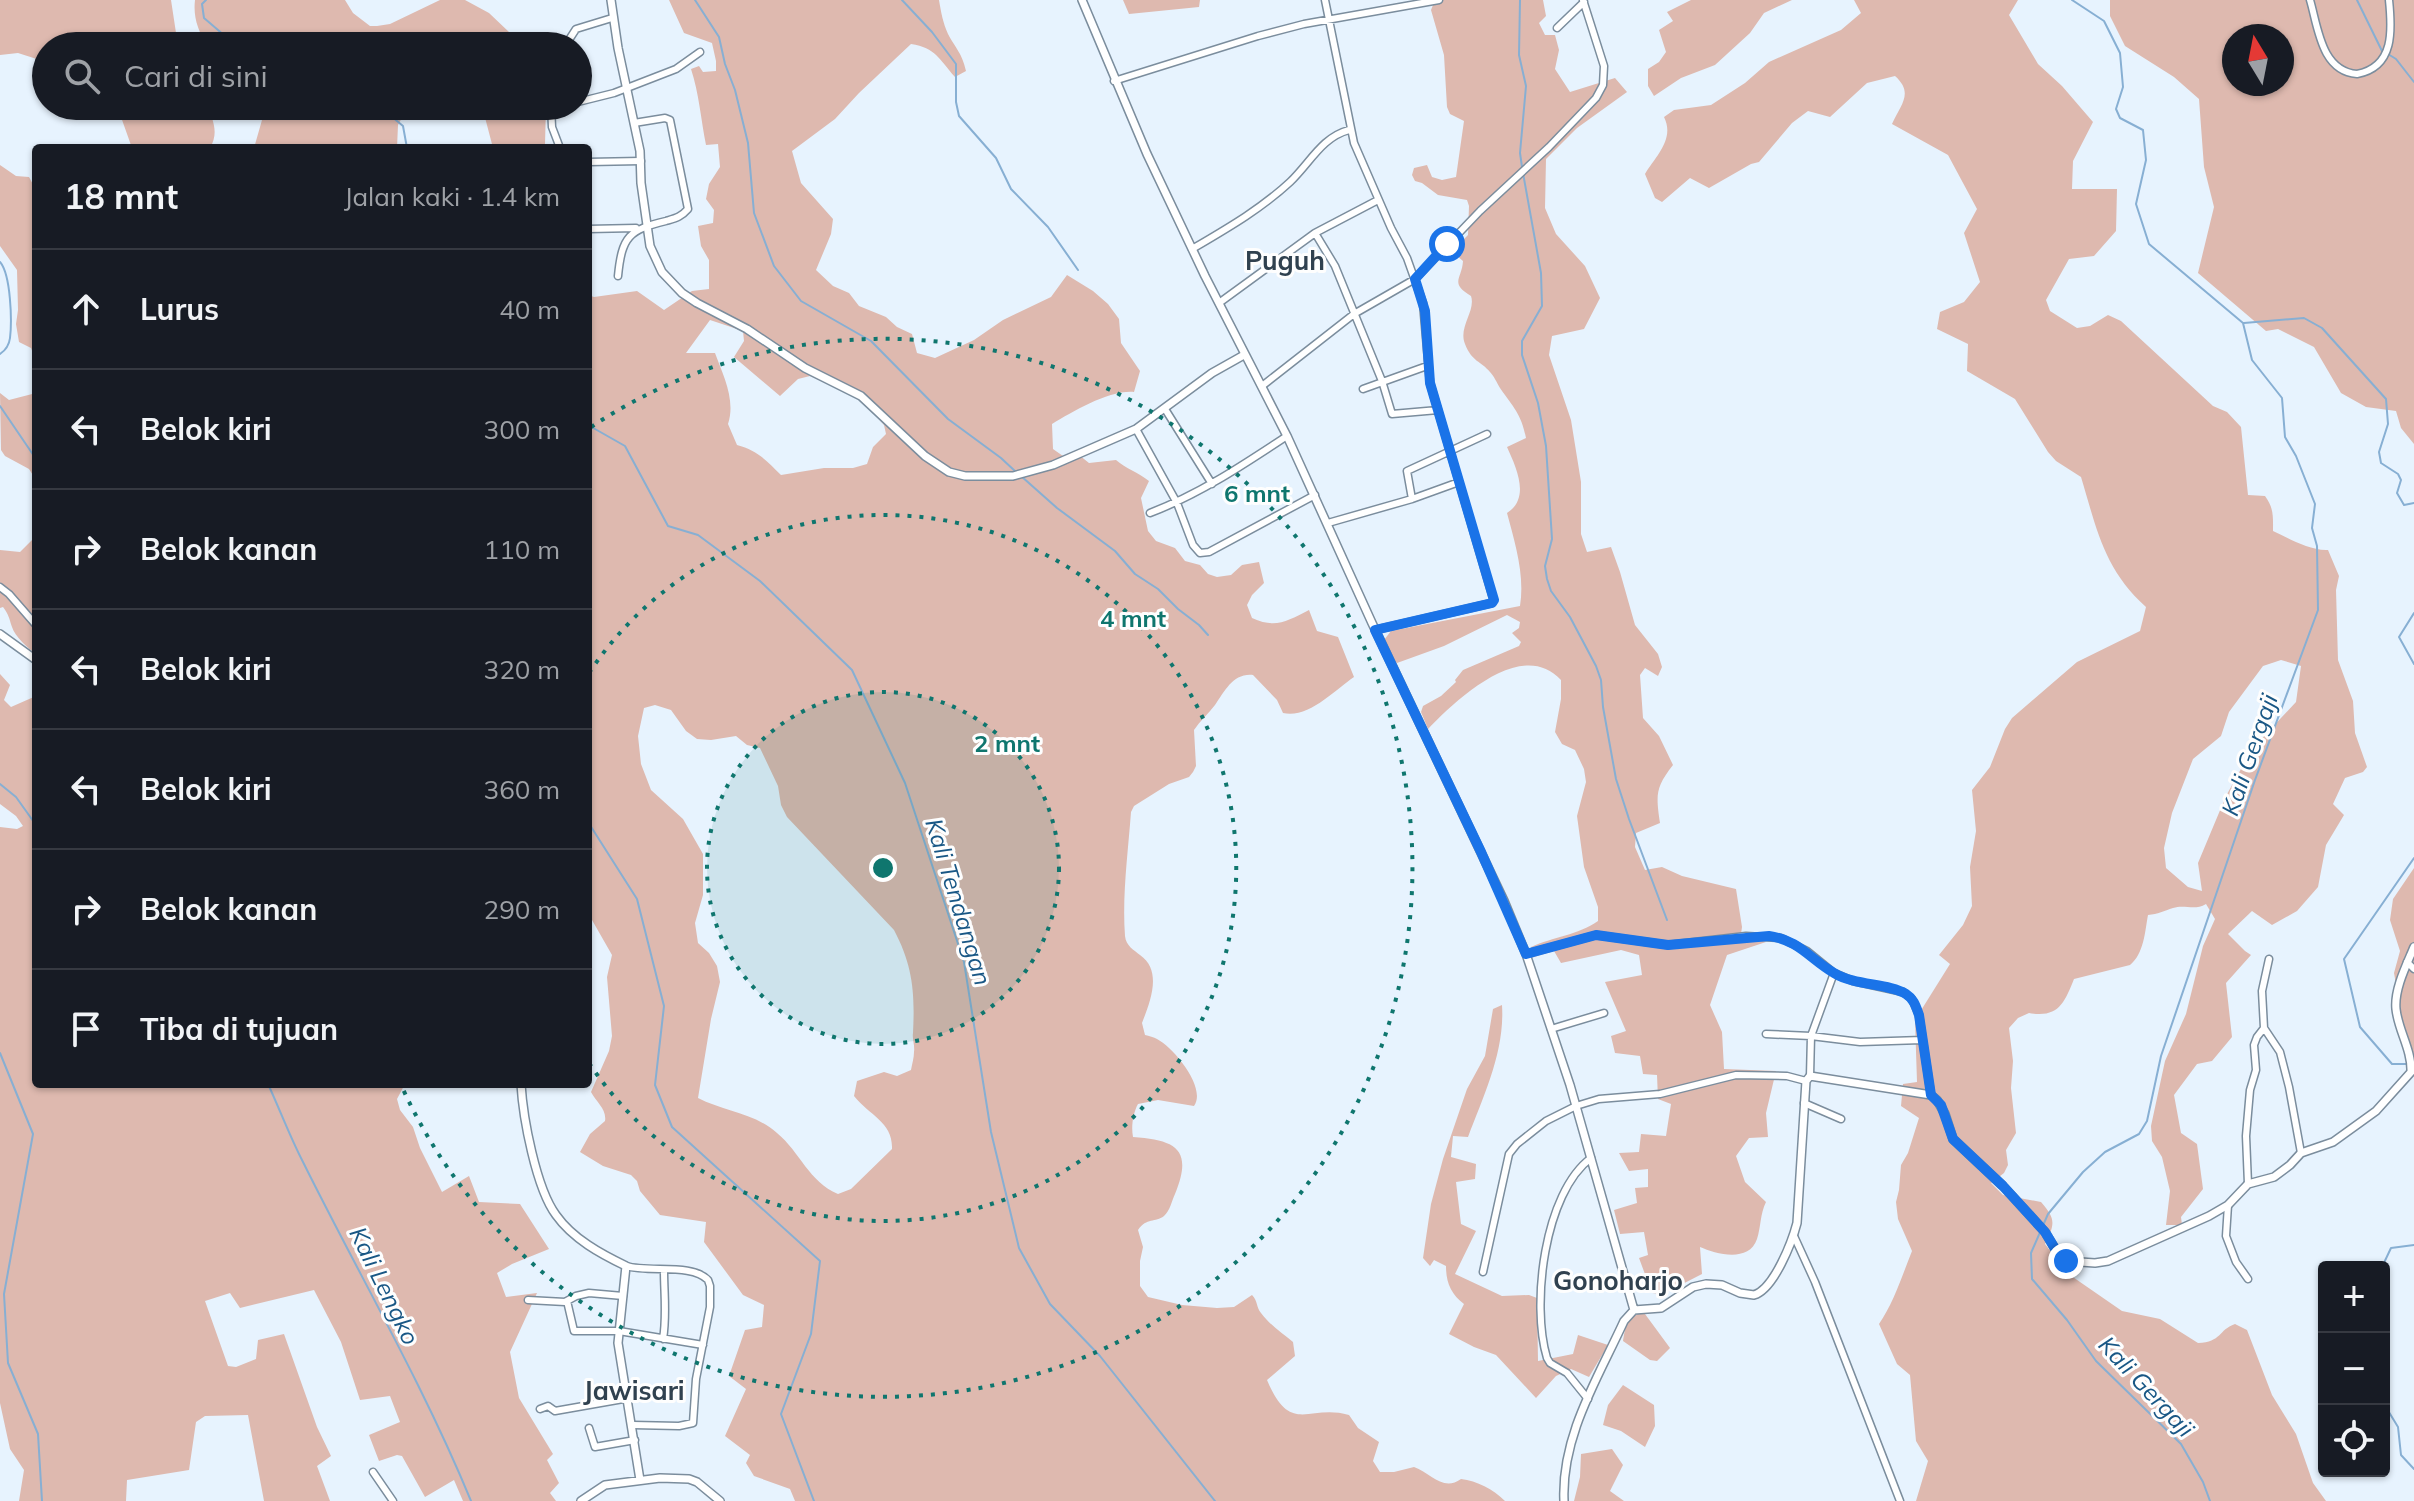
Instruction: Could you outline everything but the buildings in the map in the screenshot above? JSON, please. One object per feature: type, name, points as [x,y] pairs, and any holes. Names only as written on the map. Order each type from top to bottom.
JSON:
[{"type":"street","points":[[611,0],[641,161],[643,227],[662,272],[682,293],[697,303],[747,329],[805,368],[861,396],[925,456],[949,472],[965,476],[1013,476],[1053,465],[1136,429],[1212,373],[1244,355]]},
{"type":"street","points":[[1082,0],[1114,81],[1192,249],[1315,495],[1526,954],[1576,1106],[1634,1310]]},
{"type":"street","points":[[1325,0],[1349,130],[1378,200],[1407,258],[1425,311],[1427,366],[1493,598],[1492,603],[1375,630]]},
{"type":"street","points":[[1114,81],[1258,36],[1439,0]]},
{"type":"street","points":[[2310,0],[2320,39],[2329,57],[2339,68],[2352,73],[2364,72],[2383,59],[2392,35],[2389,0]]},
{"type":"street","points":[[1262,386],[1354,314],[1415,279],[1596,98],[1603,85],[1604,72],[1585,1],[1557,28]]},
{"type":"street","points":[[574,32],[612,18]]},
{"type":"street","points":[[592,98],[682,66],[700,52]]},
{"type":"street","points":[[592,229],[643,227],[679,218],[688,209],[670,120],[665,118],[634,123]]},
{"type":"street","points":[[552,120],[558,144]]},
{"type":"street","points":[[1192,249],[1256,209],[1291,181],[1329,139],[1349,130]]},
{"type":"street","points":[[592,162],[641,161]]},
{"type":"street","points":[[1219,303],[1315,233],[1378,200]]},
{"type":"street","points":[[618,276],[623,249],[631,234],[643,227]]},
{"type":"street","points":[[1315,233],[1335,266],[1382,381],[1392,414],[1438,410]]},
{"type":"street","points":[[1363,389],[1427,366]]},
{"type":"street","points":[[1165,409],[1212,484]]},
{"type":"street","points":[[1136,429],[1177,503],[1193,545],[1200,553],[1243,535],[1315,495]]},
{"type":"street","points":[[1412,499],[1407,471],[1487,434]]},
{"type":"street","points":[[1150,513],[1212,484],[1287,436]]},
{"type":"street","points":[[1328,523],[1459,482]]},
{"type":"street","points":[[0,587],[32,620]]},
{"type":"street","points":[[0,634],[32,657]]},
{"type":"street","points":[[1526,954],[1596,935],[1668,945],[1769,936],[1793,943],[1834,973],[1908,995],[1916,1006],[1931,1095],[1941,1105],[1953,1139],[2003,1186],[2045,1232],[2066,1261],[2095,1263],[2129,1252],[2209,1216],[2228,1205],[2248,1184],[2274,1177],[2301,1153],[2333,1142],[2376,1111],[2405,1079],[2411,1064],[2396,1010],[2396,999],[2414,947]]},
{"type":"street","points":[[2269,959],[2262,991],[2264,1028],[2280,1052],[2301,1153]]},
{"type":"street","points":[[2407,962],[2414,969]]},
{"type":"street","points":[[1564,1501],[1570,1446],[1624,1321],[1634,1310],[1661,1308],[1693,1287],[1706,1284],[1722,1285],[1747,1295],[1760,1293],[1770,1282],[1794,1236],[1800,1200],[1804,1103],[1811,1036],[1834,973]]},
{"type":"street","points":[[1551,1029],[1604,1013]]},
{"type":"street","points":[[2248,1184],[2246,1136],[2250,1090],[2256,1070],[2254,1045],[2264,1028]]},
{"type":"street","points":[[1766,1034],[1860,1042],[1922,1040]]},
{"type":"street","points":[[1483,1272],[1509,1154],[1546,1121],[1576,1106],[1613,1097],[1660,1094],[1736,1075],[1787,1076],[1931,1095]]},
{"type":"street","points":[[521,1088],[524,1113],[543,1189],[556,1215],[585,1243],[626,1266],[697,1272],[708,1280],[711,1296],[696,1379],[693,1423],[679,1426],[633,1425]]},
{"type":"street","points":[[1804,1103],[1841,1119]]},
{"type":"street","points":[[1588,1399],[1567,1373],[1547,1358],[1542,1304],[1546,1247],[1559,1199],[1576,1171],[1591,1158]]},
{"type":"street","points":[[2228,1205],[2226,1236],[2236,1262],[2248,1279]]},
{"type":"street","points":[[1794,1236],[1815,1282],[1900,1501]]},
{"type":"street","points":[[626,1266],[619,1349],[640,1480]]},
{"type":"street","points":[[663,1339],[666,1317],[664,1270]]},
{"type":"street","points":[[528,1300],[567,1301],[589,1293],[623,1296]]},
{"type":"street","points":[[567,1301],[573,1330],[619,1331],[703,1345]]},
{"type":"street","points":[[540,1409],[548,1406],[555,1411],[629,1398]]},
{"type":"street","points":[[589,1428],[595,1447],[635,1440]]},
{"type":"street","points":[[373,1472],[393,1501]]},
{"type":"street","points":[[581,1501],[605,1485],[640,1480],[689,1479],[704,1485],[720,1501]]},
{"type":"shaded area","points":[[0,0],[171,0],[176,32],[32,32],[32,58],[18,53],[0,55]]},
{"type":"shaded area","points":[[195,0],[345,0],[353,13],[370,26],[377,26],[390,24],[440,0],[465,0],[489,13],[509,32],[200,32]]},
{"type":"shaded area","points":[[669,0],[939,0],[946,30],[961,55],[966,71],[955,77],[932,51],[911,44],[835,119],[792,151],[801,183],[833,219],[831,234],[816,270],[833,286],[849,293],[859,306],[886,317],[912,334],[917,353],[935,358],[1051,297],[1067,275],[1093,291],[1119,319],[1121,343],[1140,371],[1134,392],[1103,398],[1052,424],[1053,449],[1063,456],[1074,451],[1089,463],[1116,460],[1149,481],[1141,498],[1148,531],[1156,541],[1175,548],[1185,561],[1200,565],[1208,574],[1217,577],[1231,575],[1242,565],[1259,562],[1264,583],[1247,605],[1252,618],[1275,623],[1309,610],[1317,631],[1338,637],[1354,677],[1311,708],[1292,714],[1283,713],[1277,700],[1253,675],[1235,680],[1194,730],[1196,766],[1193,772],[1134,806],[1131,812],[1125,936],[1129,945],[1147,962],[1153,978],[1142,1023],[1145,1035],[1156,1038],[1180,1059],[1192,1079],[1197,1098],[1194,1106],[1158,1100],[1138,1104],[1135,1112],[1133,1137],[1170,1145],[1181,1157],[1182,1167],[1166,1214],[1145,1223],[1138,1230],[1143,1247],[1140,1286],[1148,1297],[1182,1305],[1217,1308],[1234,1307],[1252,1295],[1259,1311],[1293,1342],[1295,1356],[1267,1380],[1284,1408],[1302,1414],[1335,1412],[1349,1415],[1358,1428],[1379,1442],[1373,1461],[1380,1472],[1414,1467],[1443,1482],[1461,1479],[1479,1484],[1505,1501],[795,1501],[790,1489],[754,1476],[746,1463],[750,1455],[725,1436],[746,1389],[729,1376],[745,1330],[762,1327],[764,1305],[743,1295],[704,1242],[706,1222],[660,1215],[631,1175],[603,1166],[580,1152],[590,1134],[605,1121],[603,1109],[591,1092],[609,1051],[612,1036],[607,977],[612,955],[592,920],[592,296],[637,291],[664,310],[692,291],[709,289],[709,260],[701,246],[698,226],[713,223],[714,210],[706,199],[709,184],[720,167],[718,144],[706,145],[691,69],[699,66],[703,72],[716,71],[712,43],[684,33]],"holes":[[[710,320],[743,331],[744,341],[734,357],[780,396],[798,379],[810,376],[862,400],[884,425],[886,434],[873,447],[867,464],[781,475],[756,453],[737,445],[728,424],[728,388],[715,353],[686,353]],[[655,705],[671,710],[686,731],[697,739],[736,736],[747,745],[760,748],[778,786],[781,805],[787,817],[894,930],[909,968],[914,1019],[911,1070],[897,1076],[884,1072],[857,1081],[854,1096],[885,1126],[892,1149],[851,1189],[838,1194],[819,1182],[785,1141],[768,1126],[698,1098],[720,982],[717,966],[698,943],[695,923],[703,895],[703,854],[683,819],[651,790],[641,764],[638,736],[644,708]]]},
{"type":"shaded area","points":[[1123,0],[1200,0],[1199,7],[1129,14]]},
{"type":"shaded area","points":[[1435,0],[1543,0],[1546,16],[1539,23],[1545,35],[1555,35],[1559,50],[1555,69],[1570,92],[1615,78],[1627,92],[1577,128],[1546,159],[1545,208],[1556,234],[1585,266],[1600,298],[1584,329],[1552,336],[1549,355],[1571,420],[1581,482],[1581,534],[1587,552],[1611,547],[1635,625],[1658,654],[1662,667],[1658,676],[1645,668],[1640,675],[1643,718],[1659,736],[1673,765],[1658,792],[1660,823],[1636,833],[1635,847],[1645,870],[1662,867],[1682,876],[1736,889],[1741,934],[1766,942],[1727,955],[1710,1005],[1722,1032],[1724,1069],[1776,1071],[1766,1113],[1768,1137],[1749,1138],[1736,1156],[1745,1182],[1766,1202],[1753,1247],[1732,1255],[1700,1247],[1702,1274],[1663,1294],[1652,1293],[1639,1258],[1648,1255],[1644,1232],[1620,1234],[1614,1210],[1637,1203],[1635,1188],[1648,1187],[1648,1169],[1629,1171],[1619,1153],[1639,1152],[1641,1134],[1666,1136],[1671,1104],[1658,1099],[1657,1075],[1643,1074],[1640,1056],[1615,1053],[1611,1036],[1626,1031],[1605,982],[1642,975],[1639,955],[1621,950],[1561,963],[1554,951],[1531,958],[1531,947],[1582,930],[1598,921],[1598,907],[1584,867],[1577,816],[1586,782],[1584,769],[1575,750],[1562,744],[1555,732],[1561,680],[1545,669],[1528,665],[1509,669],[1472,689],[1428,729],[1421,712],[1423,706],[1441,696],[1456,682],[1463,670],[1519,646],[1521,642],[1512,633],[1519,628],[1520,622],[1507,615],[1444,646],[1397,663],[1390,657],[1384,640],[1391,631],[1520,606],[1521,594],[1518,559],[1507,513],[1514,507],[1520,491],[1507,447],[1526,438],[1516,411],[1487,368],[1468,350],[1463,338],[1472,302],[1471,296],[1460,288],[1458,280],[1463,261],[1454,249],[1468,235],[1469,206],[1467,200],[1438,195],[1415,181],[1412,175],[1414,168],[1427,165],[1432,177],[1442,180],[1456,177],[1464,121],[1450,114],[1447,107],[1444,55],[1431,10]]},
{"type":"shaded area","points":[[1691,0],[1792,0],[1764,13],[1750,33],[1715,65],[1681,78],[1654,96],[1648,86],[1648,69],[1659,62],[1666,52],[1659,30],[1673,21],[1667,12]]},
{"type":"shaded area","points":[[1854,0],[2018,0],[2009,15],[2038,64],[2093,122],[2073,161],[2072,189],[2117,189],[2116,231],[2094,256],[2069,259],[2046,300],[2050,311],[2077,328],[2090,326],[2108,315],[2121,321],[2213,406],[2227,412],[2241,427],[2248,495],[2265,496],[2268,500],[2273,531],[2307,547],[2328,550],[2339,576],[2336,590],[2338,660],[2353,701],[2355,733],[2367,767],[2363,772],[2345,778],[2333,804],[2344,815],[2326,845],[2318,887],[2297,911],[2272,925],[2252,911],[2228,934],[2251,955],[2226,983],[2232,1037],[2212,1061],[2197,1064],[2174,1095],[2181,1133],[2197,1144],[2203,1189],[2181,1217],[2182,1225],[2166,1225],[2170,1191],[2162,1157],[2152,1141],[2151,1126],[2165,1061],[2186,1014],[2203,946],[2215,919],[2206,904],[2177,907],[2148,915],[2141,949],[2130,965],[2074,979],[2059,1007],[2047,1013],[2029,1013],[2018,1018],[2009,1028],[2016,1133],[2006,1150],[2008,1165],[2004,1173],[1991,1183],[2003,1195],[2041,1202],[2052,1222],[2045,1244],[2067,1273],[2122,1311],[2160,1319],[2198,1343],[2216,1338],[2235,1324],[2247,1330],[2272,1395],[2296,1434],[2313,1483],[2326,1501],[1916,1501],[1928,1461],[1916,1441],[1910,1375],[1897,1364],[1879,1324],[1912,1251],[1898,1219],[1896,1202],[1901,1165],[1919,1118],[1901,1106],[1903,1084],[1917,1082],[1915,1020],[1950,964],[1939,955],[1963,925],[1972,906],[1970,867],[1976,831],[1972,790],[1990,767],[2012,718],[2077,662],[2140,631],[2146,607],[2111,563],[2081,477],[2048,452],[2015,399],[1967,371],[1968,344],[1937,329],[1940,312],[1964,302],[1980,282],[1964,233],[1977,209],[1948,155],[1892,124],[1905,93],[1895,76],[1867,83],[1830,117],[1808,111],[1792,123],[1759,162],[1709,188],[1690,178],[1662,202],[1655,198],[1645,174],[1666,140],[1664,117],[1674,110],[1711,105],[1745,83],[1769,62],[1841,30],[1861,13]],"holes":[[[2281,660],[2301,666],[2296,702],[2252,749],[2226,796],[2198,863],[2202,891],[2188,887],[2166,868],[2164,848],[2172,813],[2193,759],[2221,736],[2229,712],[2263,666]]]},
{"type":"shaded area","points":[[2110,0],[2414,0],[2414,444],[2401,428],[2396,411],[2366,407],[2341,393],[2314,347],[2278,329],[2266,331],[2198,273],[2214,207],[2204,167],[2199,99],[2174,77],[2125,46],[2110,16]]},
{"type":"shaded area","points":[[122,120],[212,120],[214,127],[212,144],[131,144]]},
{"type":"shaded area","points":[[262,120],[401,120],[397,144],[255,144]]},
{"type":"shaded area","points":[[486,120],[546,120],[545,144],[492,144]]},
{"type":"shaded area","points":[[0,165],[16,176],[29,177],[32,183],[32,351],[19,342],[16,324],[17,270],[0,246]]},
{"type":"shaded area","points":[[0,393],[9,400],[32,394],[32,474],[1,450]]},
{"type":"shaded area","points":[[32,540],[32,650],[14,631],[7,612],[0,608],[0,550],[20,552]]},
{"type":"shaded area","points":[[0,674],[10,685],[4,700],[11,707],[32,698],[32,1088],[403,1088],[397,1099],[400,1110],[413,1127],[442,1192],[469,1176],[479,1202],[520,1204],[549,1249],[497,1273],[506,1297],[537,1293],[510,1352],[519,1398],[553,1454],[547,1460],[559,1483],[550,1493],[556,1501],[463,1501],[454,1480],[425,1497],[402,1456],[379,1461],[369,1435],[400,1422],[390,1396],[360,1400],[341,1342],[314,1290],[240,1308],[230,1293],[205,1301],[228,1366],[236,1367],[256,1359],[258,1340],[284,1334],[317,1427],[331,1456],[317,1466],[330,1501],[264,1501],[248,1415],[205,1416],[196,1422],[189,1470],[127,1480],[126,1501],[19,1501],[24,1470],[10,1449],[0,1403],[0,827],[17,829],[23,826],[0,804]]},
{"type":"shaded area","points":[[2414,868],[2414,1055],[2402,1018],[2394,973],[2400,951],[2390,920],[2393,899]]},
{"type":"shaded area","points":[[1502,1005],[1497,1056],[1487,1089],[1468,1137],[1453,1136],[1451,1157],[1476,1164],[1475,1179],[1456,1182],[1461,1224],[1476,1231],[1455,1274],[1502,1296],[1529,1295],[1537,1298],[1538,1361],[1573,1354],[1578,1335],[1608,1345],[1589,1377],[1571,1369],[1556,1376],[1536,1398],[1496,1355],[1449,1334],[1464,1304],[1450,1288],[1446,1266],[1434,1260],[1430,1266],[1423,1258],[1431,1204],[1443,1159],[1467,1089],[1485,1056],[1493,1009]]},
{"type":"shaded area","points":[[1638,1314],[1645,1314],[1670,1348],[1657,1361],[1650,1360],[1623,1341],[1625,1329]]},
{"type":"shaded area","points":[[1623,1385],[1654,1405],[1655,1426],[1645,1447],[1621,1431],[1603,1425],[1608,1405]]},
{"type":"shaded area","points":[[1612,1449],[1623,1465],[1610,1491],[1624,1501],[1574,1501],[1581,1454]]},
{"type":"waterway","points":[[206,0],[202,4],[204,18],[220,32]]},
{"type":"waterway","points":[[695,0],[719,37],[735,90],[748,143],[754,213],[774,266],[801,301],[871,341],[948,419],[1016,472]]},
{"type":"waterway","points":[[902,0],[956,64],[959,116],[996,158],[1011,189],[1048,227],[1078,270]]},
{"type":"waterway","points":[[1520,0],[1519,55],[1526,86],[1520,153],[1522,167]]},
{"type":"waterway","name":"Kali Gergaji","points":[[2072,0],[2104,21],[2120,53],[2123,87],[2116,109],[2120,118],[2143,130],[2146,160],[2136,204],[2149,244],[2243,323],[2252,360],[2282,398],[2285,437],[2315,504],[2312,528],[2317,546],[2318,610],[2255,780],[2161,1056],[2147,1121],[2139,1134],[2105,1152],[2083,1172],[2048,1214],[2031,1253],[2032,1279],[2096,1361],[2181,1444],[2210,1501]]},
{"type":"waterway","points":[[2357,0],[2382,51]]},
{"type":"waterway","points":[[2388,54],[2396,59],[2414,82]]},
{"type":"waterway","points":[[396,120],[403,126],[406,144]]},
{"type":"waterway","points":[[1523,173],[1541,273],[1542,306],[1522,341],[1522,355],[1538,403],[1546,446],[1552,539],[1545,566],[1547,579],[1601,680],[1616,779],[1667,920]]},
{"type":"waterway","points":[[0,262],[9,287],[11,321],[9,343],[0,354]]},
{"type":"waterway","points":[[2244,323],[2304,318],[2322,328],[2386,399],[2388,424],[2379,452],[2381,463],[2398,474],[2401,480],[2397,493],[2404,505],[2414,503]]},
{"type":"waterway","points":[[0,406],[32,453]]},
{"type":"waterway","name":"Kali Tendangan","points":[[592,427],[625,446],[668,526],[698,535],[760,581],[852,670],[905,783],[964,962],[991,1132],[1019,1248],[1050,1304],[1100,1356],[1215,1501]]},
{"type":"waterway","points":[[1021,476],[1057,508],[1115,551],[1135,574],[1158,589],[1208,635]]},
{"type":"waterway","points":[[2414,613],[2399,637],[2414,664]]},
{"type":"waterway","name":"Kali Lengko","points":[[0,784],[16,797],[32,819]]},
{"type":"waterway","points":[[592,828],[637,899],[664,1006],[655,1085],[672,1127],[820,1261],[811,1334],[781,1414],[814,1501]]},
{"type":"waterway","points":[[2409,1064],[2392,1064],[2360,1027],[2344,959],[2414,858]]},
{"type":"waterway","points":[[0,1053],[33,1134],[4,1294],[8,1363],[38,1434],[42,1501]]},
{"type":"waterway","name":"Kali Lengko","points":[[270,1088],[298,1153],[390,1330],[471,1501]]},
{"type":"waterway","points":[[2385,1261],[2391,1248],[2414,1245]]},
{"type":"waterway","points":[[2385,1405],[2398,1427],[2401,1455],[2414,1469]]},
{"type":"district","name":"Puguh","points":[[1285,261]]},
{"type":"district","name":"Gonoharjo","points":[[1618,1281]]},
{"type":"district","name":"Jawisari","points":[[634,1391]]},
{"type":"route","points":[[1447,244],[1415,279],[1425,311],[1430,383],[1494,600],[1446,616],[1375,630],[1436,755],[1526,954],[1596,935],[1668,945],[1769,936],[1793,943],[1834,973],[1853,981],[1903,992],[1916,1006],[1931,1095],[1941,1105],[1953,1139],[2003,1186],[2045,1232],[2066,1261]]}]
